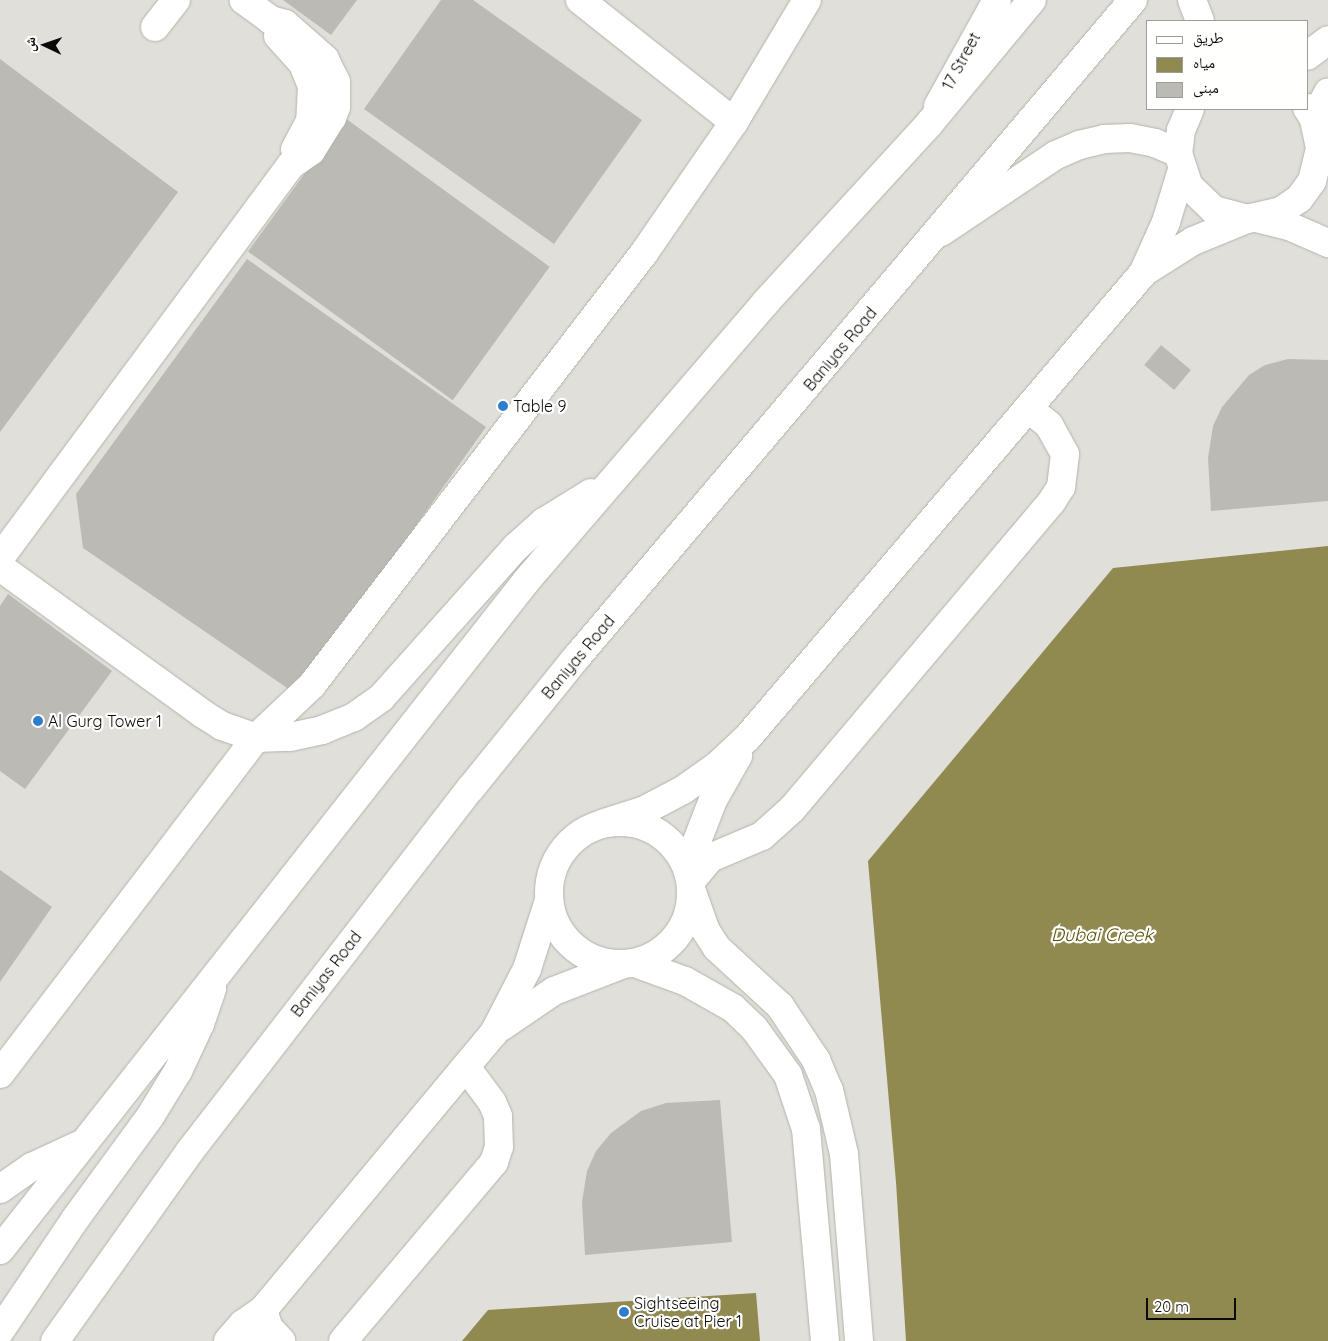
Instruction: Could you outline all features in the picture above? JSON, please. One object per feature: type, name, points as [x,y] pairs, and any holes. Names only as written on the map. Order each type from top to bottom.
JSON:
[{"type":"main road","points":[[155,27],[176,0]]},
{"type":"main road","points":[[0,558],[291,166],[311,150],[332,118],[336,107],[336,82],[332,70],[317,50],[285,24],[271,20],[243,0]]},
{"type":"main road","points":[[580,0],[734,122]]},
{"type":"main road","points":[[0,1074],[256,738],[312,685],[644,253],[734,122],[807,0]]},
{"type":"main road","name":"17 Street","points":[[929,124],[960,62],[997,0]]},
{"type":"main road","points":[[0,1250],[454,670],[608,484],[766,302],[929,124],[1032,0]]},
{"type":"main road","name":"Baniyas Road","points":[[55,1341],[190,1151],[478,780],[576,658],[1133,0]]},
{"type":"main road","points":[[1192,0],[1200,20]]},
{"type":"main road","points":[[1308,55],[1328,40]]},
{"type":"main road","points":[[1144,272],[1193,241],[1282,211],[1299,199],[1312,181],[1328,94]]},
{"type":"main road","points":[[228,1341],[243,1324],[263,1310],[494,1033],[527,969],[550,900],[551,880],[557,860],[569,843],[585,831],[645,810],[683,790],[717,766],[748,737],[1144,272],[1166,222],[1180,162],[1181,130],[1190,110]]},
{"type":"main road","points":[[936,235],[1056,155],[1079,145],[1104,139],[1130,138],[1155,143],[1180,162],[1194,192],[1214,210],[1289,226],[1328,244]]},
{"type":"main road","points":[[690,880],[710,858],[762,836],[792,810],[1052,501],[1061,487],[1065,454],[1049,425],[1028,408]]},
{"type":"main road","points":[[0,566],[222,726],[256,738],[290,737],[322,730],[354,717],[381,698],[516,547],[560,512],[608,484]]},
{"type":"main road","points":[[494,1033],[554,991],[628,964],[669,945],[685,921],[690,880],[714,800],[748,737]]},
{"type":"main road","points":[[604,823],[625,821],[645,826],[667,840],[690,880],[697,912],[713,942],[780,1006],[816,1060],[829,1090],[844,1154],[859,1341]]},
{"type":"main road","points":[[550,900],[558,926],[581,953],[600,962],[628,964],[685,981],[733,1008],[754,1028],[788,1075],[806,1129],[825,1341]]},
{"type":"main road","points":[[0,1331],[165,1093],[200,1024],[218,971]]},
{"type":"main road","points":[[343,1341],[494,1162],[499,1147],[498,1116],[492,1102],[466,1067]]},
{"type":"main road","points":[[0,1189],[32,1167],[81,1145]]},
{"type":"main road","points":[[250,1341],[263,1310]]},
{"type":"main road","points":[[263,1310],[269,1328],[281,1341]]},
{"type":"water","name":"Dubai Creek","points":[[1328,546],[1328,1341],[906,1341],[896,1182],[868,861],[1113,568]]},
{"type":"water","points":[[756,1293],[760,1341],[462,1341],[488,1310]]},
{"type":"building","points":[[283,0],[357,0],[331,35]]},
{"type":"building","points":[[441,0],[473,0],[642,120],[554,244],[364,109]]},
{"type":"building","points":[[0,59],[178,192],[0,432]]},
{"type":"building","points":[[345,118],[550,267],[453,400],[248,251]]},
{"type":"building","points":[[247,259],[486,427],[296,694],[83,548],[76,494]]},
{"type":"building","points":[[1161,345],[1191,370],[1174,390],[1144,365]]},
{"type":"building","points":[[1288,359],[1328,360],[1328,501],[1211,511],[1208,458],[1213,426],[1222,407],[1249,375],[1265,365]]},
{"type":"building","name":"Al Gurg Tower 1","points":[[8,594],[112,671],[25,789],[0,771],[0,606]]},
{"type":"building","points":[[0,870],[52,907],[0,982]]},
{"type":"building","points":[[720,1100],[732,1242],[585,1255],[582,1202],[587,1171],[596,1151],[611,1133],[641,1111],[666,1103]]},
{"type":"place","name":"Table 9","points":[[503,406]]},
{"type":"place","name":"Al Gurg Tower 1","points":[[38,721]]},
{"type":"place","name":"Sightseeing Cruise at Pier 1","points":[[624,1312]]}]
